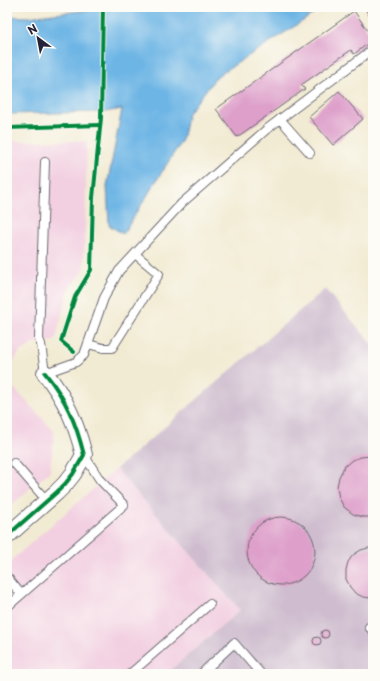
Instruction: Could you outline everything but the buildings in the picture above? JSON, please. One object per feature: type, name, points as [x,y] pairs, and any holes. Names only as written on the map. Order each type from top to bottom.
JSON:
[{"type":"street","points":[[7,536],[65,484],[80,464],[84,455],[76,426],[66,404],[55,385],[45,373]]},
{"type":"lane","points":[[373,8],[371,10],[373,13]]},
{"type":"lane","points":[[45,162],[39,339],[45,373],[76,362],[84,354],[104,298],[119,271],[182,203],[267,128],[373,49]]},
{"type":"lane","points":[[280,119],[310,153]]},
{"type":"lane","points":[[88,344],[103,348],[112,348],[159,274],[136,254]]},
{"type":"lane","points":[[7,606],[124,505],[100,480],[84,455]]},
{"type":"lane","points":[[14,463],[47,501]]},
{"type":"lane","points":[[7,578],[21,594]]},
{"type":"lane","points":[[130,674],[210,604]]},
{"type":"lane","points":[[201,674],[234,643],[261,674]]},
{"type":"shaded area","points":[[7,141],[87,141],[84,270],[69,288],[55,341],[35,343],[20,352],[10,367],[12,386],[54,431],[50,471],[7,509]]},
{"type":"shaded area","points":[[325,289],[373,345],[373,674],[166,674],[240,610],[116,469]]},
{"type":"shaded area","points":[[116,469],[240,610],[166,674],[7,674],[7,564]]},
{"type":"water","points":[[117,7],[323,7],[217,76],[188,113],[182,140],[123,234],[109,225],[107,186],[122,109],[105,112],[7,114],[7,16],[27,17]]},
{"type":"cycle path","points":[[74,352],[61,341],[75,297],[91,270],[93,198],[101,118],[103,7]]},
{"type":"cycle path","points":[[7,128],[100,125]]},
{"type":"cycle path","points":[[7,536],[65,484],[73,474],[84,455],[74,422],[59,392],[45,373]]}]
